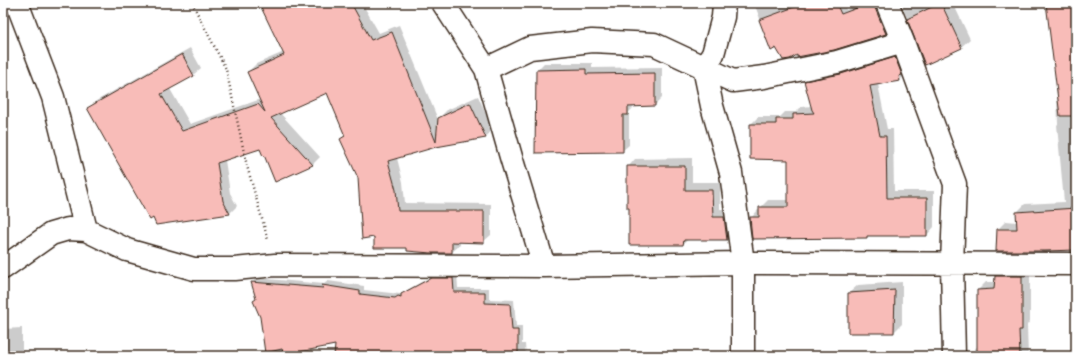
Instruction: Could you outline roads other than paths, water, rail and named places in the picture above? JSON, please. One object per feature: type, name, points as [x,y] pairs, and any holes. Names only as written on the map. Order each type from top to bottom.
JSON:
[{"type":"street","points":[[17,3],[53,96],[86,230]]},
{"type":"street","points":[[444,3],[486,69],[544,266]]},
{"type":"street","points":[[724,3],[723,18],[713,54],[704,68],[712,106],[731,173],[743,263],[744,356]]},
{"type":"street","points":[[887,3],[903,42],[955,184],[952,264],[954,356]]},
{"type":"street","points":[[486,69],[530,48],[592,41],[654,44],[733,81],[764,77],[837,62],[903,42]]},
{"type":"street","points":[[3,268],[51,234],[68,229],[86,230],[127,250],[194,270],[235,269],[275,265],[544,266],[743,263],[1076,264]]}]
